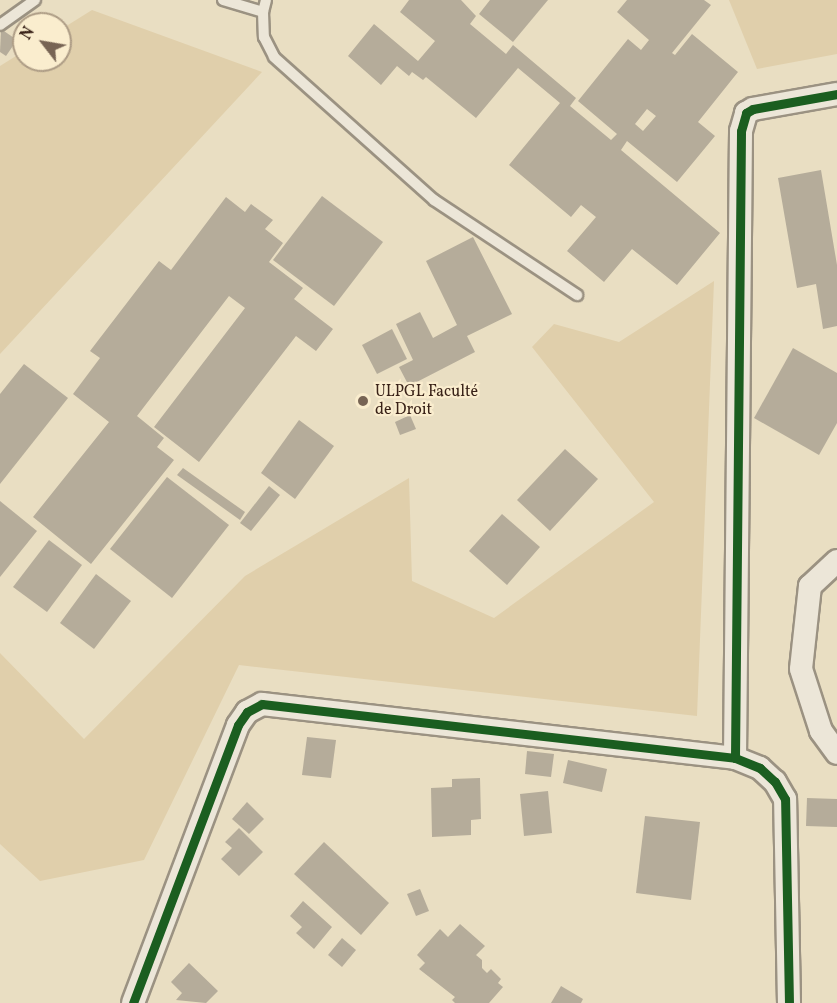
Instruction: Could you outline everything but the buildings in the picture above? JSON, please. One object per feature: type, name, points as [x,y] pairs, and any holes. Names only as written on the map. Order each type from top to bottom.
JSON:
[{"type":"street","points":[[735,758],[742,121],[753,109],[837,94]]},
{"type":"street","points":[[837,561],[810,586],[801,669],[821,731],[837,753]]},
{"type":"street","points":[[133,1003],[238,725],[248,712],[262,704],[735,758],[760,768],[776,782],[785,799],[789,1003]]},
{"type":"lane","points":[[0,26],[35,0]]},
{"type":"lane","points":[[223,0],[263,12]]},
{"type":"lane","points":[[266,0],[263,12],[264,37],[274,57],[434,200],[486,238],[577,295]]},
{"type":"shaded area","points":[[729,0],[837,0],[837,54],[757,69]]},
{"type":"shaded area","points":[[92,10],[262,72],[0,354],[0,66],[12,58],[12,72],[72,72],[72,22]]},
{"type":"shaded area","points":[[714,281],[697,716],[239,665],[144,860],[40,881],[0,844],[0,653],[84,739],[245,576],[409,478],[412,581],[494,618],[654,502],[532,347],[554,324],[619,342]]},
{"type":"cycle path","points":[[789,1003],[785,799],[775,782],[760,768],[735,758],[741,131],[746,113],[753,109],[837,94]]},
{"type":"cycle path","points":[[133,1003],[238,725],[247,712],[262,704],[735,758]]},
{"type":"place","name":"ULPGL Faculté de Droit","points":[[363,401]]}]
